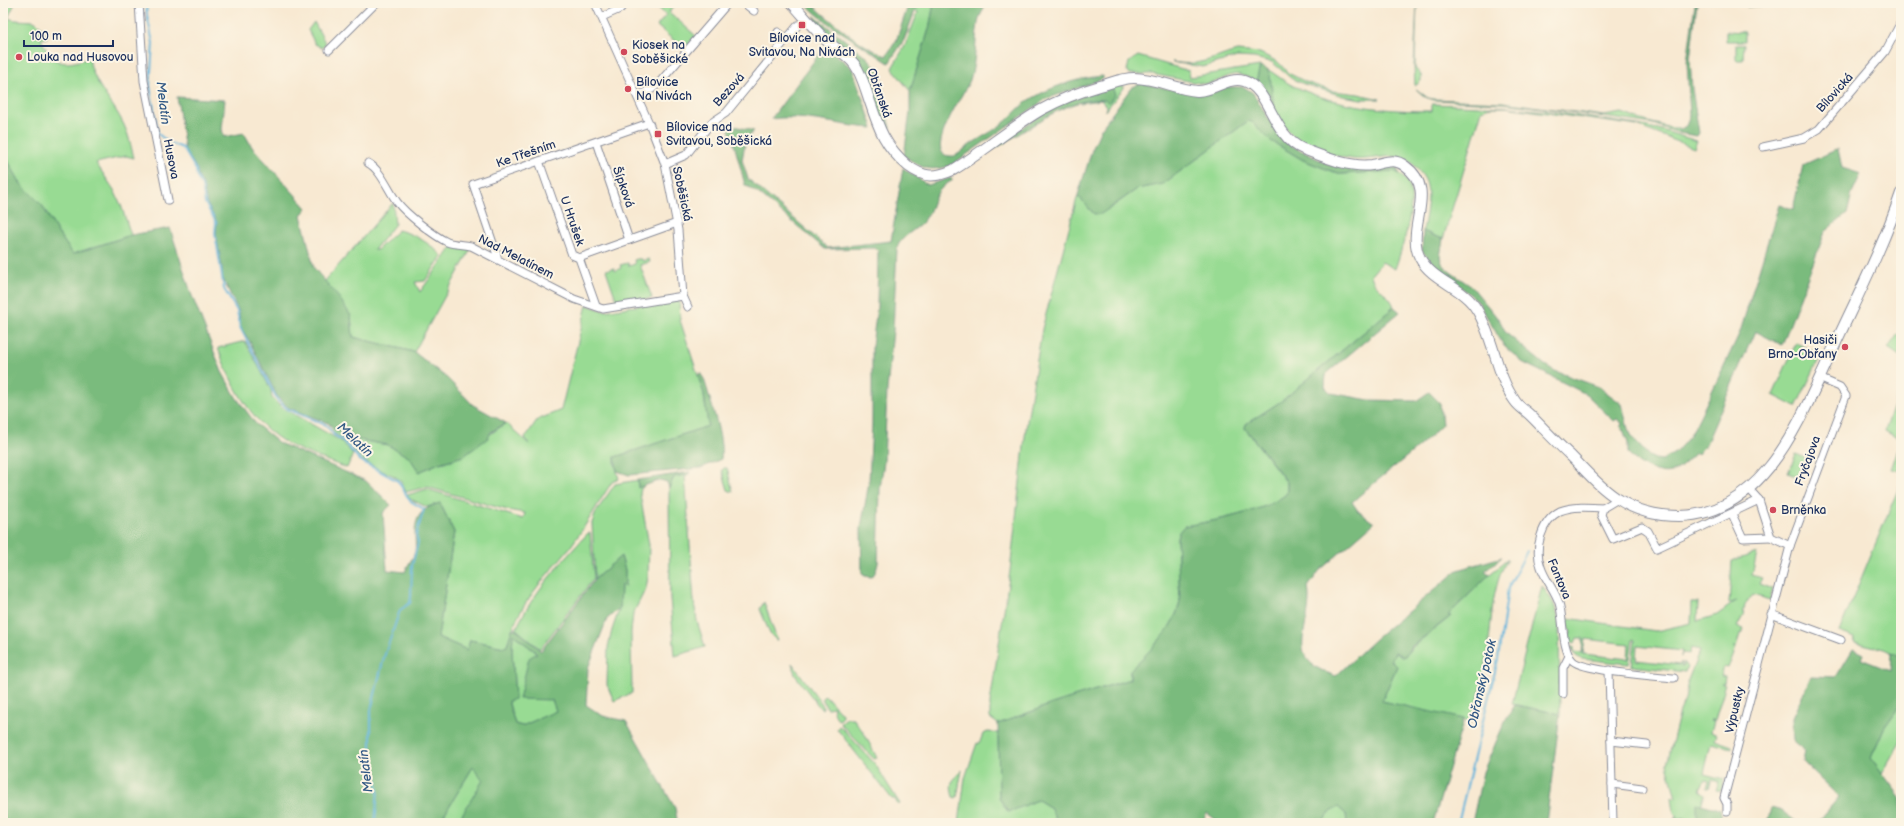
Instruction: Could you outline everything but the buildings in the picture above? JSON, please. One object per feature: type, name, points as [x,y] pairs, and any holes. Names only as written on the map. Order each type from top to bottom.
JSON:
[{"type":"main road","name":"Obřanská","points":[[792,3],[822,36],[855,65],[862,78],[879,131],[888,146],[903,162],[916,172],[927,176],[935,176],[946,173],[964,163],[1052,104],[1091,89],[1126,79],[1146,79],[1198,91],[1210,89],[1233,80],[1243,80],[1252,85],[1259,92],[1281,131],[1289,141],[1300,148],[1358,166],[1392,160],[1402,163],[1416,175],[1421,188],[1422,198],[1416,234],[1417,249],[1421,259],[1427,269],[1465,294],[1476,307],[1505,381],[1515,401]]},
{"type":"main road","name":"Fryčajova","points":[[1515,401],[1599,484],[1618,499],[1637,508],[1662,516],[1690,516],[1713,510],[1737,499],[1766,471],[1780,452],[1819,378],[1889,229],[1901,193]]},
{"type":"street","name":"Husova","points":[[139,3],[144,81],[168,200]]},
{"type":"street","points":[[330,50],[376,3]]},
{"type":"street","name":"Soběšická","points":[[595,3],[638,96],[664,164],[677,223],[683,296],[688,307]]},
{"type":"street","points":[[602,17],[620,9],[625,3]]},
{"type":"street","points":[[638,96],[652,89],[659,83],[728,3]]},
{"type":"street","points":[[744,3],[754,11]]},
{"type":"street","name":"Bílovická","points":[[1763,147],[1804,138],[1818,129],[1886,52],[1901,22]]},
{"type":"street","name":"Bezová","points":[[664,164],[679,159],[689,152],[711,123],[726,114],[798,25]]},
{"type":"street","points":[[778,32],[786,38]]},
{"type":"street","name":"Ke Třešním","points":[[497,255],[473,184],[649,123]]},
{"type":"street","name":"Šípková","points":[[596,142],[629,240]]},
{"type":"street","name":"U Hrušek","points":[[539,161],[572,255],[579,258],[596,306]]},
{"type":"street","name":"Nad Melatínem","points":[[368,163],[375,168],[407,214],[443,239],[453,243],[471,246],[574,299],[603,309],[683,296]]},
{"type":"street","points":[[579,258],[677,223]]},
{"type":"street","points":[[487,250],[494,247]]},
{"type":"street","name":"Fryčajova","points":[[1790,546],[1846,396],[1840,387],[1819,378]]},
{"type":"street","points":[[1749,489],[1759,500],[1771,537]]},
{"type":"street","points":[[1618,499],[1602,508],[1601,515],[1613,539],[1642,527],[1648,531],[1657,548],[1759,500]]},
{"type":"street","name":"Fantova","points":[[1569,656],[1566,651],[1559,602],[1540,567],[1538,545],[1545,528],[1559,512],[1581,507],[1602,508]]},
{"type":"street","points":[[1732,514],[1743,538],[1771,537],[1790,546]]},
{"type":"street","name":"Výpustky","points":[[1727,812],[1727,804],[1724,798],[1790,546]]},
{"type":"street","points":[[1771,614],[1841,640]]},
{"type":"street","points":[[1563,694],[1563,668],[1569,656],[1577,664],[1590,668],[1674,678]]},
{"type":"street","points":[[1608,670],[1613,823]]},
{"type":"street","points":[[1611,741],[1648,745]]},
{"type":"street","points":[[1612,784],[1642,788]]},
{"type":"green space","points":[[3,3],[15,3],[8,18],[34,21],[41,26],[47,38],[41,39],[45,48],[54,59],[65,63],[89,58],[91,68],[99,85],[120,116],[126,129],[134,158],[126,156],[96,163],[114,190],[121,205],[131,235],[73,254],[58,233],[42,205],[21,184],[3,152]]},
{"type":"green space","points":[[653,3],[677,3],[669,12],[696,36],[684,49],[657,26],[666,15]]},
{"type":"green space","points":[[804,3],[810,3],[866,46],[886,56],[896,41],[909,3],[918,3],[904,40],[889,63],[826,22]]},
{"type":"green space","points":[[918,3],[934,3],[929,29],[910,91],[892,68],[905,46],[918,12],[915,11]]},
{"type":"green space","points":[[934,3],[985,3],[978,23],[970,80],[948,121],[943,134],[940,145],[942,153],[954,156],[1004,123],[1024,104],[1042,93],[1083,79],[1103,76],[1103,79],[1046,99],[950,166],[930,169],[921,166],[904,156],[910,112],[910,91],[929,29]]},
{"type":"green space","points":[[1417,3],[1415,68],[1421,75],[1421,81],[1415,86],[1414,66]]},
{"type":"green space","points":[[1695,3],[1697,3],[1690,59],[1692,89],[1699,133],[1697,136],[1679,133],[1679,130],[1686,126],[1690,116],[1687,62]]},
{"type":"green space","points":[[1747,3],[1800,3],[1747,7]]},
{"type":"green space","points":[[814,16],[868,58],[881,74],[886,112],[892,134],[892,141],[883,128],[859,61],[822,31]]},
{"type":"green space","points":[[314,22],[326,44],[322,48],[315,44],[308,30]]},
{"type":"green space","points":[[1726,31],[1745,32],[1745,41],[1726,41]]},
{"type":"green space","points":[[1736,44],[1744,44],[1743,60],[1736,60]]},
{"type":"green space","points":[[825,46],[852,68],[873,128],[809,119],[771,119]]},
{"type":"green space","points":[[1237,51],[1260,53],[1278,62],[1288,73],[1306,82],[1332,91],[1358,94],[1380,99],[1361,99],[1343,96],[1304,84],[1292,79],[1272,62],[1254,58],[1237,57],[1203,67],[1172,62],[1197,63]]},
{"type":"green space","points":[[1138,56],[1189,71],[1190,77],[1260,66],[1256,82],[1247,77],[1234,75],[1212,83],[1204,84],[1152,74],[1129,74],[1127,71],[1129,62]]},
{"type":"green space","points":[[1260,66],[1267,69],[1270,75],[1274,107],[1265,91],[1256,82]]},
{"type":"green space","points":[[1267,69],[1290,84],[1314,94],[1330,100],[1364,107],[1432,111],[1432,104],[1505,107],[1491,107],[1482,110],[1443,239],[1423,231],[1428,202],[1428,191],[1426,182],[1422,175],[1411,163],[1396,157],[1362,159],[1346,158],[1312,148],[1297,140],[1284,126],[1274,111],[1270,78]]},
{"type":"green space","points":[[1141,83],[1194,94],[1226,87],[1244,87],[1253,93],[1276,131],[1288,144],[1330,165],[1366,169],[1396,167],[1400,174],[1394,171],[1342,174],[1331,171],[1303,160],[1271,141],[1252,122],[1248,121],[1163,184],[1137,189],[1101,214],[1094,214],[1079,197],[1077,198],[1092,150],[1101,129],[1131,88]]},
{"type":"green space","points":[[1121,84],[1124,88],[1105,111],[1106,106],[1101,100],[1080,103],[1082,101],[1095,99],[1105,100],[1112,86]]},
{"type":"green space","points":[[1112,87],[1115,95],[1108,103],[1105,100],[1089,100],[1074,104],[1043,119],[985,153],[1045,112],[1066,101]]},
{"type":"green space","points":[[177,97],[225,100],[222,129],[224,137],[244,133],[252,147],[307,208],[301,215],[314,268],[340,299],[351,316],[353,337],[414,352],[448,379],[473,405],[506,423],[491,432],[488,438],[464,456],[439,463],[419,472],[410,458],[388,445],[347,438],[328,423],[289,408],[278,398],[249,340],[240,327],[239,312],[222,277],[222,267],[216,234],[217,222],[207,204],[203,185],[198,176],[197,169],[185,151]]},
{"type":"green space","points":[[1428,98],[1503,102],[1604,116],[1622,113],[1671,128],[1680,128],[1679,133],[1653,124],[1535,107],[1503,103],[1434,100]]},
{"type":"green space","points":[[1505,107],[1546,111],[1637,125],[1658,129],[1697,141],[1694,148],[1637,126]]},
{"type":"green space","points":[[1248,121],[1252,122],[1271,141],[1303,160],[1331,171],[1342,174],[1394,171],[1406,180],[1410,188],[1411,206],[1407,229],[1395,269],[1382,262],[1371,275],[1372,280],[1389,298],[1394,307],[1283,400],[1246,424],[1245,428],[1287,483],[1287,493],[1279,499],[1254,510],[1223,519],[1185,526],[1179,532],[1177,538],[1180,601],[1177,611],[1173,621],[1160,639],[1130,670],[1130,679],[1052,704],[998,724],[990,718],[990,703],[1010,571],[1026,428],[1042,329],[1077,198],[1079,197],[1094,214],[1109,209],[1137,189],[1163,184]]},
{"type":"green space","points":[[726,124],[754,131],[746,138],[742,160],[748,179],[828,248],[891,241],[903,168],[928,185],[950,178],[953,180],[940,190],[923,222],[901,240],[897,248],[893,331],[887,390],[884,462],[880,488],[878,563],[876,571],[872,577],[862,574],[861,528],[869,482],[872,424],[872,346],[877,307],[878,251],[875,248],[825,249],[758,193],[745,185]]},
{"type":"green space","points":[[1838,149],[1842,168],[1861,174],[1852,193],[1847,214],[1825,232],[1782,345],[1755,331],[1706,444],[1698,454],[1696,453],[1678,469],[1672,472],[1658,472],[1644,466],[1632,457],[1628,453],[1628,443],[1621,424],[1622,423],[1617,419],[1614,421],[1586,394],[1522,362],[1504,346],[1477,300],[1437,268],[1422,251],[1423,231],[1443,239],[1440,257],[1442,263],[1449,271],[1472,287],[1500,321],[1506,333],[1545,365],[1555,371],[1599,387],[1622,404],[1628,429],[1634,440],[1649,456],[1662,460],[1675,453],[1690,436],[1740,332],[1779,205],[1793,209],[1803,165]]},
{"type":"green space","points":[[3,152],[21,184],[42,205],[58,233],[73,254],[131,235],[170,228],[192,296],[222,372],[236,397],[256,424],[279,443],[366,481],[391,505],[383,513],[387,570],[405,572],[415,552],[415,527],[418,517],[429,507],[440,503],[454,532],[438,637],[467,650],[470,640],[504,647],[507,646],[512,629],[516,629],[541,651],[595,579],[621,556],[625,570],[625,587],[621,584],[620,608],[607,619],[588,668],[586,705],[603,716],[626,721],[675,808],[677,819],[676,823],[457,823],[483,780],[473,767],[439,823],[3,823]],"holes":[[[513,634],[537,653],[529,658],[519,699],[552,700],[556,711],[522,726],[515,724],[508,701],[515,699],[512,651]]]},
{"type":"green space","points":[[393,203],[395,224],[374,250],[377,250],[398,230],[416,237],[438,252],[442,256],[425,281],[415,282],[420,292],[453,246],[471,249],[414,352],[353,337],[351,316],[324,282]]},
{"type":"green space","points":[[641,259],[642,261],[649,259],[650,262],[640,265],[652,298],[618,305],[606,270],[614,268],[615,271],[621,268],[620,265],[628,263],[629,266],[635,264],[634,260]]},
{"type":"green space","points":[[679,299],[680,320],[704,394],[708,426],[615,457],[615,464],[619,479],[612,482],[571,546],[533,593],[518,618],[507,646],[504,647],[470,640],[467,650],[438,637],[454,532],[440,503],[427,507],[410,499],[407,495],[427,489],[523,519],[525,513],[507,510],[427,487],[406,492],[400,480],[363,460],[344,439],[335,434],[329,423],[347,438],[388,445],[410,458],[419,472],[439,463],[452,461],[506,423],[529,444],[525,438],[537,420],[561,410],[587,305],[604,311]]},
{"type":"green space","points":[[1394,307],[1400,312],[1326,374],[1325,387],[1331,393],[1369,400],[1416,401],[1429,392],[1440,403],[1442,425],[1352,502],[1358,511],[1374,523],[1319,571],[1308,587],[1309,602],[1303,640],[1303,651],[1308,660],[1318,668],[1336,676],[1374,640],[1458,570],[1502,557],[1485,571],[1490,574],[1448,615],[1451,616],[1411,647],[1404,657],[1395,652],[1391,661],[1397,666],[1382,701],[1464,719],[1433,823],[1347,823],[1346,814],[1338,807],[1328,814],[1322,823],[1220,823],[1207,813],[1201,823],[1057,823],[1051,808],[1038,800],[1009,812],[999,798],[998,724],[1052,704],[1130,679],[1130,670],[1160,639],[1173,621],[1177,611],[1180,601],[1177,538],[1179,532],[1184,526],[1223,519],[1254,510],[1279,499],[1287,493],[1287,482],[1245,428],[1246,424],[1283,400]]},
{"type":"green space","points":[[1901,330],[1901,357],[1888,348]]},
{"type":"green space","points":[[245,341],[271,390],[272,398],[281,407],[341,441],[353,454],[347,468],[290,445],[277,437],[254,416],[237,390],[223,362],[218,348]]},
{"type":"green space","points":[[1796,343],[1821,355],[1796,407],[1773,395]]},
{"type":"green space","points":[[700,373],[704,379],[716,419],[720,441],[721,459],[701,468],[629,475],[617,471],[615,457],[708,426],[704,394],[698,376]]},
{"type":"green space","points":[[1901,386],[1901,440],[1885,431]]},
{"type":"green space","points":[[1901,441],[1901,471],[1891,469]]},
{"type":"green space","points":[[1796,454],[1806,458],[1798,477],[1788,473]]},
{"type":"green space","points":[[727,468],[733,492],[728,490],[722,470]]},
{"type":"green space","points":[[690,472],[686,477],[685,475],[674,477],[669,488],[667,482],[660,480],[638,488],[638,480]]},
{"type":"green space","points":[[685,475],[694,602],[697,621],[705,647],[675,656],[670,598],[669,488],[674,477]]},
{"type":"green space","points":[[638,480],[638,487],[645,485],[641,489],[640,494],[649,545],[648,577],[646,588],[633,614],[631,632],[632,693],[614,701],[607,685],[608,647],[620,607],[621,584],[624,587],[625,570],[621,556],[595,579],[592,523],[596,512],[615,484]]},
{"type":"green space","points":[[1901,482],[1901,657],[1884,649],[1854,642],[1855,638],[1839,632]]},
{"type":"green space","points":[[588,533],[590,533],[594,578],[540,649],[516,629],[539,590]]},
{"type":"green space","points":[[1757,553],[1752,575],[1762,578],[1759,584],[1773,589],[1770,600],[1753,595],[1745,604],[1743,616],[1737,627],[1744,629],[1742,634],[1740,634],[1736,647],[1733,647],[1736,648],[1728,668],[1724,667],[1721,676],[1725,677],[1724,683],[1721,683],[1725,685],[1715,720],[1711,720],[1714,721],[1711,732],[1717,735],[1715,740],[1732,746],[1732,748],[1711,743],[1704,774],[1724,779],[1721,791],[1716,790],[1719,781],[1712,779],[1709,788],[1707,788],[1709,781],[1705,780],[1700,790],[1705,794],[1701,805],[1716,808],[1702,823],[1678,817],[1674,813],[1672,797],[1676,798],[1667,764],[1680,711],[1685,700],[1688,680],[1700,650],[1691,648],[1690,654],[1682,653],[1681,657],[1682,651],[1637,646],[1636,660],[1680,665],[1681,662],[1681,666],[1683,666],[1683,662],[1687,667],[1685,672],[1632,666],[1635,640],[1633,639],[1629,664],[1582,659],[1576,656],[1571,647],[1574,647],[1574,652],[1582,653],[1583,638],[1577,638],[1575,643],[1570,641],[1569,634],[1571,634],[1567,618],[1656,631],[1691,623],[1692,602],[1698,602],[1697,621],[1717,615],[1736,601],[1729,604],[1732,561]],"holes":[[[1585,639],[1629,644],[1628,659],[1583,654]]]},
{"type":"green space","points":[[1508,559],[1502,570],[1495,594],[1487,658],[1471,722],[1382,701],[1397,666],[1391,661],[1395,651],[1404,657],[1420,641],[1451,616],[1448,615],[1490,574]]},
{"type":"green space","points":[[1542,586],[1553,602],[1559,619],[1560,714],[1512,704]]},
{"type":"green space","points":[[764,602],[777,640],[770,634],[760,609]]},
{"type":"green space","points":[[513,634],[537,653],[557,711],[522,726],[515,724],[508,700],[515,699],[512,651]]},
{"type":"green space","points":[[1853,649],[1863,654],[1861,659],[1891,671],[1892,652],[1901,657],[1901,704],[1884,728],[1871,758],[1901,798],[1901,823],[1817,823],[1839,797],[1803,762],[1805,751],[1793,741],[1792,718],[1811,676],[1836,677]]},
{"type":"green space","points":[[792,663],[822,704],[823,708],[821,709],[795,675]]},
{"type":"green space","points":[[825,695],[842,714],[841,719],[838,720],[833,711],[834,707],[827,708],[822,698]]},
{"type":"green space","points":[[1901,704],[1901,740],[1882,773],[1871,758],[1884,728]]},
{"type":"green space","points":[[1515,705],[1560,714],[1546,823],[1472,823],[1483,772],[1506,719]]},
{"type":"green space","points":[[847,718],[853,718],[864,733],[877,758],[874,759],[840,723]]},
{"type":"green space","points":[[839,726],[875,764],[900,804],[898,805],[895,799],[892,799],[837,729]]},
{"type":"green space","points":[[988,732],[998,733],[999,798],[1008,812],[1038,800],[1051,808],[1057,823],[959,823],[965,778],[977,743],[979,744],[983,734]]},
{"type":"green space","points":[[473,767],[484,780],[457,823],[439,823]]},
{"type":"green space","points":[[962,770],[956,798],[953,797],[951,785]]},
{"type":"green space","points":[[1697,803],[1720,809],[1723,823],[1672,823],[1676,815],[1678,817],[1697,822]]},
{"type":"green space","points":[[1338,807],[1346,814],[1347,823],[1322,823],[1328,814]]},
{"type":"green space","points":[[1771,808],[1782,811],[1798,823],[1767,823]]},
{"type":"waterway","name":"Melatín","points":[[146,3],[153,43],[150,86],[158,134],[170,143],[183,148],[196,170],[197,177],[202,186],[205,203],[216,222],[215,233],[224,289],[237,311],[240,327],[278,401],[288,409],[326,425],[334,435],[342,440],[361,461],[398,481],[410,501],[424,509],[416,535],[418,543],[412,565],[410,603],[400,610],[384,657],[371,710],[371,750],[378,790],[375,823]]},
{"type":"waterway","name":"Obřanský potok","points":[[1458,823],[1498,659],[1508,588],[1527,551]]},
{"type":"place","name":"Bílovice nad Svitavou, Na Nivách","points":[[802,25]]},
{"type":"place","name":"Kiosek na Soběšické","points":[[624,52]]},
{"type":"place","name":"Louka nad Husovou","points":[[19,57]]},
{"type":"place","name":"Bílovice Na Nivách","points":[[628,89]]},
{"type":"place","name":"Bílovice nad Svitavou, Soběšická","points":[[658,134]]},
{"type":"place","name":"Hasiči Brno-Obřany","points":[[1845,347]]},
{"type":"place","name":"Brněnka","points":[[1773,510]]}]
